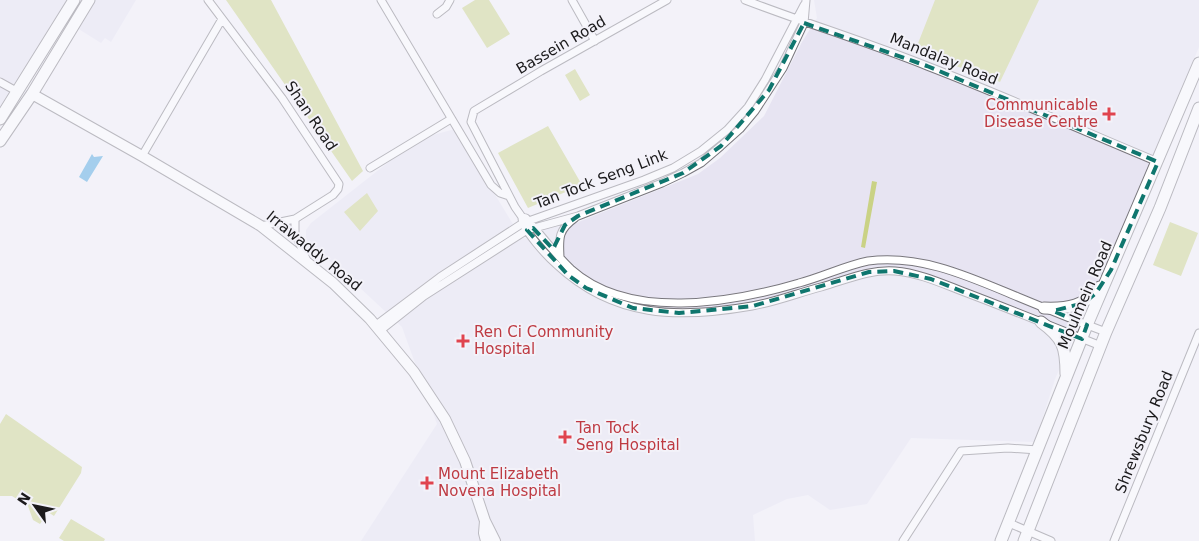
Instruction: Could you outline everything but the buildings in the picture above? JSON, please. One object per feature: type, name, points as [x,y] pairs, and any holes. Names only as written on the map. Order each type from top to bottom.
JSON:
[{"type":"main road","points":[[0,119],[74,0]]},
{"type":"main road","points":[[0,141],[32,94],[89,0]]},
{"type":"main road","name":"Moulmein Road","points":[[1001,541],[1087,325],[1199,63]]},
{"type":"main road","points":[[1026,536],[1100,346],[1160,208],[1199,108]]},
{"type":"main road","points":[[1044,308],[1060,308],[1084,303],[1096,293],[1112,270]]},
{"type":"main road","points":[[1041,322],[1056,333],[1062,342],[1065,353],[1065,381]]},
{"type":"street","name":"Shan Road","points":[[208,0],[282,98],[338,179],[338,189],[333,195],[295,219],[261,226]]},
{"type":"street","points":[[381,0],[492,186],[500,193],[509,196],[549,258],[586,288],[614,302],[633,308],[661,312],[700,312],[753,306],[869,272],[894,271],[931,279],[1100,346]]},
{"type":"street","points":[[437,14],[446,7],[450,0]]},
{"type":"street","points":[[572,0],[595,41]]},
{"type":"street","name":"Bassein Road","points":[[509,196],[471,122],[474,111],[667,0]]},
{"type":"street","name":"Mandalay Road","points":[[745,0],[801,22],[853,38],[927,66],[1158,162]]},
{"type":"street","points":[[801,22],[806,0]]},
{"type":"street","points":[[142,156],[222,19]]},
{"type":"street","name":"Tan Tock Seng Link","points":[[379,328],[424,296],[530,229],[578,216],[683,173],[701,163],[722,146],[750,117],[770,90],[783,68],[801,22]]},
{"type":"street","name":"Tan Tock Seng Link","points":[[379,328],[440,276],[524,220],[574,206],[642,181],[673,168],[701,151],[727,130],[748,107],[801,22]]},
{"type":"street","points":[[0,82],[18,92]]},
{"type":"street","name":"Irrawaddy Road","points":[[32,94],[261,226],[333,283],[379,328],[414,372],[445,419],[467,467],[485,520],[495,541]]},
{"type":"street","points":[[370,168],[452,119]]},
{"type":"street","name":"Tan Tock Seng Link","points":[[560,257],[560,234],[565,225],[578,216]]},
{"type":"street","points":[[295,219],[295,233],[308,262]]},
{"type":"street","points":[[530,229],[572,270],[608,292],[636,300],[677,304],[751,295],[801,283],[858,263],[896,259],[928,264],[990,284],[1044,308],[1106,332]]},
{"type":"street","name":"Shrewsbury Road","points":[[1114,541],[1199,333]]},
{"type":"street","points":[[903,541],[959,453],[963,450],[1008,448],[1038,450]]},
{"type":"street","name":"Irrawaddy Road","points":[[485,520],[484,533],[486,541]]},
{"type":"street","points":[[1009,523],[1026,536],[1051,541]]},
{"type":"highlighted area","points":[[804,23],[927,66],[1158,162],[1111,270],[1096,293],[1084,303],[1053,311],[1087,325],[1082,339],[931,279],[894,271],[869,272],[753,306],[679,313],[633,308],[586,288],[568,275],[527,230],[533,228],[553,249],[565,225],[578,216],[683,173],[721,146],[769,90]]},
{"type":"shaded area","points":[[0,0],[67,0],[0,108]]},
{"type":"shaded area","points":[[95,0],[136,0],[111,42],[105,38],[101,43],[77,28]]},
{"type":"shaded area","points":[[814,0],[1199,0],[1199,47],[1149,169],[1055,379],[1035,442],[911,438],[867,504],[830,510],[808,495],[787,499],[753,515],[755,541],[361,541],[437,424],[402,327],[344,273],[308,244],[306,230],[311,223],[418,139],[455,129],[522,239],[550,227],[576,223],[698,174],[720,158],[764,116],[802,42],[817,18]]},
{"type":"green space","points":[[226,0],[271,0],[363,171],[352,181]]},
{"type":"green space","points":[[475,0],[489,0],[510,34],[487,48],[462,8]]},
{"type":"green space","points":[[935,0],[1039,0],[1000,82],[915,51]]},
{"type":"green space","points":[[575,69],[590,95],[580,101],[565,75]]},
{"type":"green space","points":[[548,126],[582,185],[528,208],[498,153]]},
{"type":"green space","points":[[872,181],[877,182],[865,248],[861,247]]},
{"type":"green space","points":[[367,193],[378,211],[360,231],[344,212]]},
{"type":"green space","points":[[1170,222],[1198,233],[1181,276],[1153,265]]},
{"type":"green space","points":[[6,414],[82,467],[81,473],[54,516],[48,512],[40,524],[33,520],[28,506],[12,496],[0,496],[0,424]]},
{"type":"green space","points":[[71,519],[105,539],[104,541],[64,541],[59,538]]},
{"type":"water","points":[[92,154],[94,157],[103,156],[87,182],[79,177]]},
{"type":"place","name":"Communicable Disease Centre","points":[[1109,114]]},
{"type":"place","name":"Ren Ci Community Hospital","points":[[463,341]]},
{"type":"place","name":"Tan Tock Seng Hospital","points":[[565,437]]},
{"type":"place","name":"Mount Elizabeth Novena Hospital","points":[[427,483]]}]
